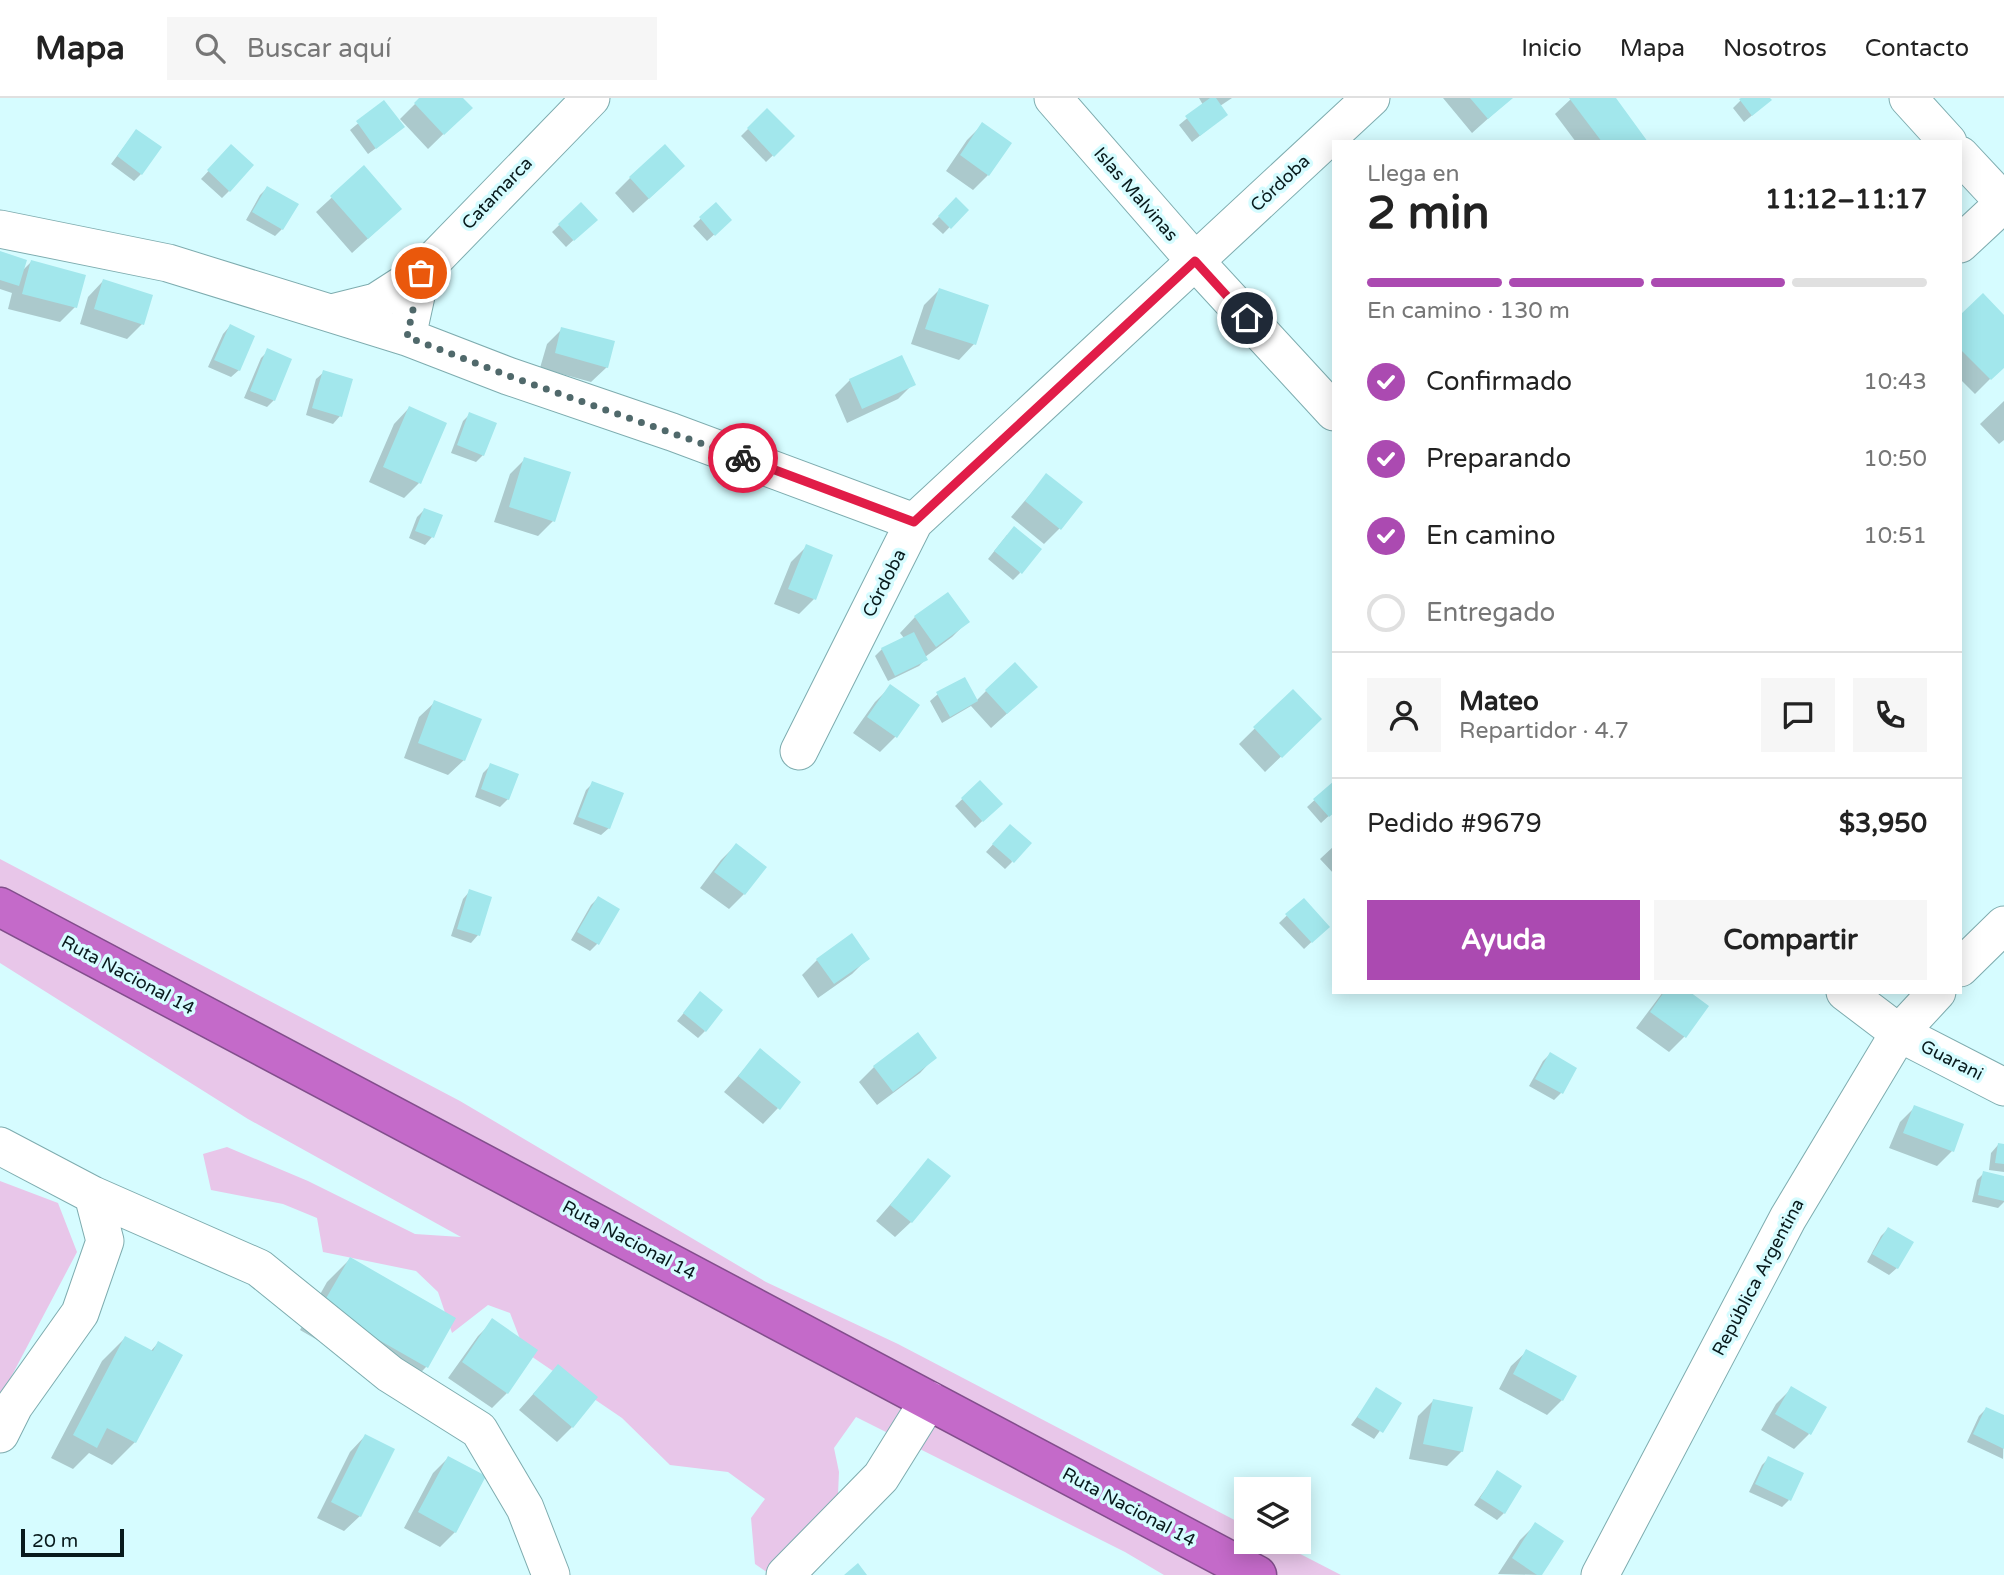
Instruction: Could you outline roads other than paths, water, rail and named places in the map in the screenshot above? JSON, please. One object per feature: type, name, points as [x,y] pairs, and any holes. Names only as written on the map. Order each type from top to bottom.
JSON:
[{"type":"highway","name":"Ruta Nacional 14","points":[[0,907],[1256,1575]]},
{"type":"street","name":"Catamarca","points":[[331,313],[376,302],[421,273],[591,98]]},
{"type":"street","name":"Islas Malvinas","points":[[1053,98],[1195,261],[1332,410]]},
{"type":"street","name":"Córdoba","points":[[799,751],[914,522],[1371,98]]},
{"type":"street","points":[[1908,98],[1946,140]]},
{"type":"street","points":[[1962,157],[2004,203],[1962,242]]},
{"type":"street","points":[[0,229],[168,263],[407,337],[914,522]]},
{"type":"street","points":[[407,337],[421,273]]},
{"type":"street","points":[[1962,966],[2004,925]]},
{"type":"street","points":[[1848,994],[1899,1033]]},
{"type":"street","name":"República Argentina","points":[[1600,1575],[1788,1218],[1899,1033],[1935,994]]},
{"type":"street","name":"Guarani","points":[[1899,1033],[2004,1087]]},
{"type":"street","points":[[0,1146],[93,1195],[259,1268],[390,1374],[480,1430],[525,1508],[551,1575]]},
{"type":"street","points":[[0,1434],[14,1406],[79,1313],[105,1241],[93,1195]]},
{"type":"street","points":[[785,1575],[881,1477],[929,1400]]}]
